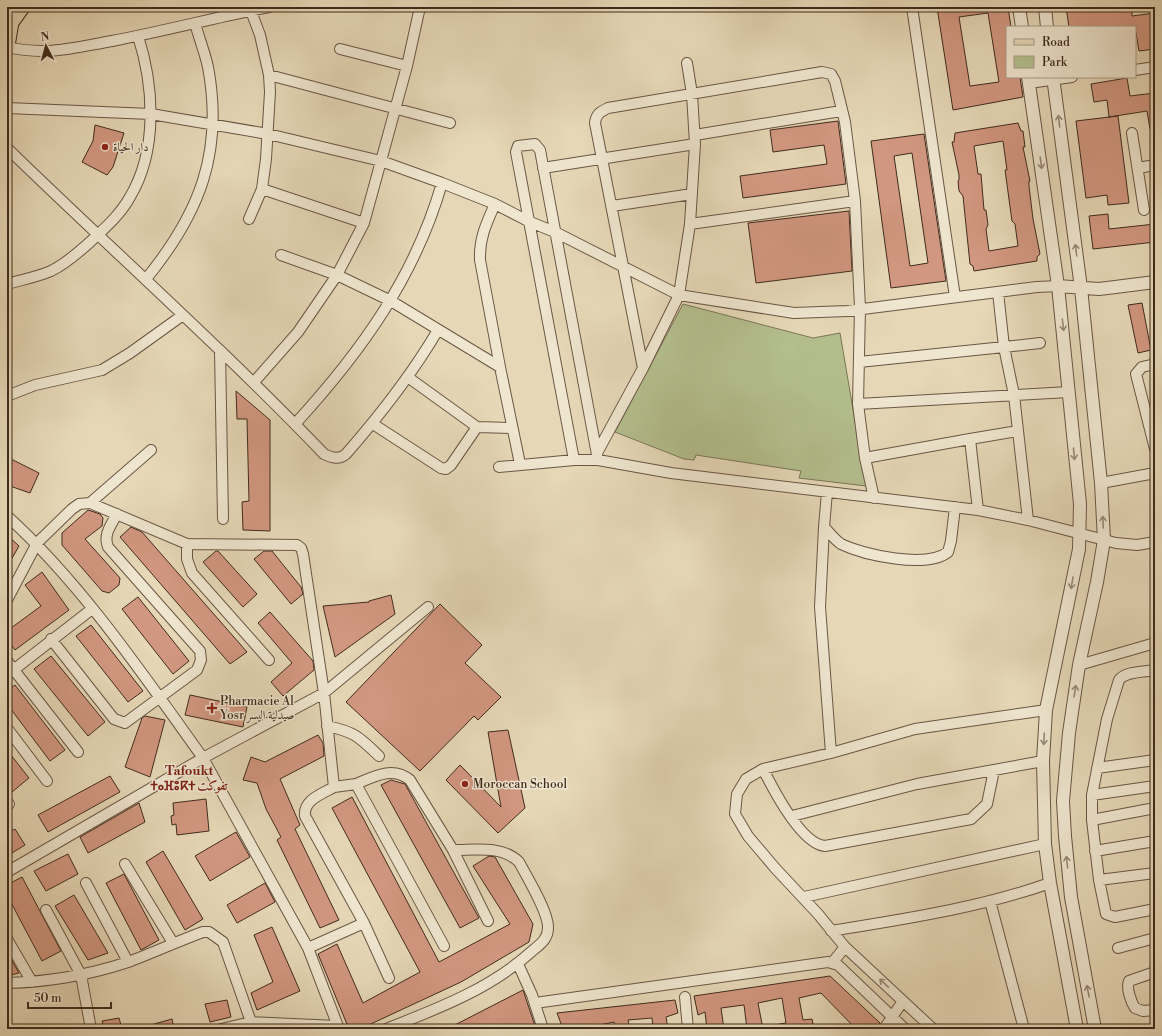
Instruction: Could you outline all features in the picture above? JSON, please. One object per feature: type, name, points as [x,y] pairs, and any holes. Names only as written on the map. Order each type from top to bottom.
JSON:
[{"type":"main road","points":[[7,46],[9,25],[22,7]]},
{"type":"street","points":[[7,46],[37,52],[57,52],[269,7]]},
{"type":"street","points":[[254,382],[298,332],[337,275],[364,223],[408,66],[420,7]]},
{"type":"street","points":[[912,7],[955,297]]},
{"type":"street","points":[[1019,7],[1022,26]]},
{"type":"street","points":[[1045,7],[1047,26]]},
{"type":"street","points":[[249,220],[262,189],[268,134],[269,75],[260,35],[251,11]]},
{"type":"street","points":[[146,279],[172,246],[192,211],[207,168],[212,125],[208,67],[195,23]]},
{"type":"street","points":[[7,284],[50,271],[72,258],[113,221],[131,196],[140,175],[147,148],[151,114],[144,56],[138,36]]},
{"type":"street","points":[[340,49],[408,66]]},
{"type":"street","points":[[597,457],[644,368],[679,295],[690,224],[695,139],[692,94],[687,63]]},
{"type":"street","points":[[1136,70],[1155,68]]},
{"type":"street","points":[[644,368],[595,124],[596,116],[608,108],[828,72],[835,81],[846,129],[856,201],[860,308],[858,404],[865,458],[874,498]]},
{"type":"street","points":[[269,75],[450,123]]},
{"type":"street","points":[[1077,1029],[1050,883],[1045,844],[1043,761],[1046,710],[1079,549],[1080,534],[1080,504],[1058,286],[1029,80],[1053,78],[1081,288],[1101,483],[1104,540],[1097,582],[1079,665],[1069,733],[1063,801],[1064,836],[1071,897],[1095,1029]]},
{"type":"street","points":[[7,108],[151,114],[268,134],[382,161],[442,182],[494,204],[530,222],[555,232],[623,268],[679,295],[794,313],[819,313],[1037,287],[1058,286],[1104,289],[1155,282]]},
{"type":"street","points":[[543,168],[603,160],[695,139],[841,111]]},
{"type":"street","points":[[1132,133],[1144,210]]},
{"type":"street","points":[[574,460],[516,149],[518,146],[535,144],[540,150],[597,457]]},
{"type":"street","points":[[7,148],[97,236],[146,279],[254,382],[324,454],[333,458],[342,458],[373,424],[409,378],[438,330]]},
{"type":"street","points":[[1138,168],[1155,165]]},
{"type":"street","points":[[295,424],[324,393],[368,337],[391,301],[416,254],[434,212],[442,182]]},
{"type":"street","points":[[262,189],[364,223]]},
{"type":"street","points":[[612,206],[692,194]]},
{"type":"street","points":[[690,224],[856,201]]},
{"type":"street","points":[[494,204],[482,233],[479,246],[500,367],[520,464]]},
{"type":"street","points":[[281,254],[337,275],[391,301],[500,367]]},
{"type":"street","points":[[998,292],[1004,347],[1014,395],[1028,520]]},
{"type":"street","points":[[7,396],[35,385],[102,370],[130,353],[183,315]]},
{"type":"street","points":[[859,362],[1040,343]]},
{"type":"street","points":[[220,350],[223,519]]},
{"type":"street","points":[[1155,364],[1142,367],[1136,374],[1155,449]]},
{"type":"street","points":[[409,378],[477,427],[512,428]]},
{"type":"street","points":[[858,404],[1069,392]]},
{"type":"street","points":[[373,424],[441,468],[446,468],[451,465],[477,427]]},
{"type":"street","points":[[865,458],[1018,431]]},
{"type":"street","points":[[970,439],[978,510]]},
{"type":"street","points":[[90,503],[151,450]]},
{"type":"street","points":[[499,467],[597,457],[671,473],[978,510],[1028,520],[1127,545],[1155,542]]},
{"type":"street","points":[[1101,483],[1155,473]]},
{"type":"street","points":[[827,492],[820,607],[831,753]]},
{"type":"street","points":[[7,600],[37,543],[79,504],[90,503],[186,544],[297,545],[301,548],[324,693],[334,787]]},
{"type":"street","points":[[824,527],[839,543],[846,546],[899,558],[928,560],[944,555],[949,551],[955,507]]},
{"type":"street","points":[[51,639],[114,719],[118,722],[124,723],[196,670],[201,660],[200,651],[108,547],[105,540],[117,514]]},
{"type":"street","points":[[7,516],[37,543],[92,609],[203,758],[308,948],[338,1027],[264,1027],[251,1022],[226,1028]]},
{"type":"street","points":[[186,544],[187,559],[192,573],[269,660]]},
{"type":"street","points":[[7,872],[203,758],[324,693],[428,607]]},
{"type":"street","points":[[11,672],[51,639],[92,609]]},
{"type":"street","points":[[1079,665],[1155,643]]},
{"type":"street","points":[[7,661],[11,672],[78,752]]},
{"type":"street","points":[[1155,670],[1127,674],[1120,678],[1107,719],[1092,795],[1092,820],[1095,851],[1105,910],[1110,917],[1155,909]]},
{"type":"street","points":[[933,1029],[904,1000],[845,947],[804,898],[775,868],[748,836],[734,814],[737,794],[746,780],[763,769],[831,753],[915,729],[1046,710]]},
{"type":"street","points":[[327,726],[347,730],[360,737],[379,756]]},
{"type":"street","points":[[7,728],[47,781]]},
{"type":"street","points":[[1097,768],[1155,760]]},
{"type":"street","points":[[792,816],[917,784],[1043,761]]},
{"type":"street","points":[[763,769],[771,785],[808,838],[817,845],[825,846],[971,819],[987,804],[994,770]]},
{"type":"street","points":[[389,978],[364,923],[305,816],[304,808],[308,802],[334,787],[356,784],[379,774],[392,772],[404,775],[410,780],[453,850],[488,921]]},
{"type":"street","points":[[356,784],[444,946]]},
{"type":"street","points":[[1092,795],[1155,786]]},
{"type":"street","points":[[1092,820],[1155,808]]},
{"type":"street","points":[[1095,851],[1155,841]]},
{"type":"street","points":[[804,898],[1045,844]]},
{"type":"street","points":[[386,1029],[437,1009],[479,989],[518,964],[546,939],[548,928],[547,918],[519,862],[512,855],[501,850],[453,850]]},
{"type":"street","points":[[125,864],[173,943]]},
{"type":"street","points":[[1099,880],[1155,873]]},
{"type":"street","points":[[86,883],[128,962]]},
{"type":"street","points":[[831,931],[942,913],[1021,893],[1050,883]]},
{"type":"street","points":[[990,901],[1024,1029]]},
{"type":"street","points":[[46,910],[81,975],[91,1029]]},
{"type":"street","points":[[308,948],[364,923]]},
{"type":"street","points":[[7,983],[32,982],[81,975],[128,962],[173,943],[203,932],[209,932],[217,936],[223,942],[251,1022]]},
{"type":"street","points":[[1118,948],[1155,938]]},
{"type":"street","points":[[7,939],[32,982]]},
{"type":"street","points":[[832,963],[845,947]]},
{"type":"street","points":[[535,1003],[824,962],[838,965],[905,1029]]},
{"type":"street","points":[[518,964],[535,1003],[543,1029]]},
{"type":"street","points":[[1155,972],[1134,978],[1129,981],[1128,985],[1132,1002],[1136,1008],[1141,1011],[1155,1010]]},
{"type":"street","points":[[685,997],[688,1029]]},
{"type":"street","points":[[884,1029],[904,1000]]},
{"type":"green space","points":[[683,304],[813,338],[840,333],[866,486],[799,478],[801,471],[696,455],[694,460],[684,459],[615,432]]},
{"type":"building","points":[[937,7],[1008,7],[1011,26],[1006,26],[1006,78],[1020,78],[1023,97],[953,110]],"holes":[[[988,13],[999,82],[970,86],[959,17]]]},
{"type":"building","points":[[1066,7],[1132,7],[1132,16],[1155,13],[1155,49],[1139,51],[1136,26],[1069,26]]},
{"type":"building","points":[[1127,78],[1130,96],[1155,93],[1155,129],[1150,129],[1147,111],[1109,117],[1107,100],[1094,102],[1091,84]]},
{"type":"building","points":[[1118,116],[1129,203],[1108,205],[1107,195],[1086,198],[1076,121]]},
{"type":"building","points":[[838,121],[846,184],[743,198],[740,176],[827,164],[824,145],[773,152],[770,130]]},
{"type":"building","points":[[1018,123],[1021,131],[1023,131],[1025,147],[1023,147],[1030,181],[1029,186],[1033,219],[1040,254],[1037,257],[1037,261],[974,271],[973,266],[970,264],[963,196],[959,191],[959,175],[952,142],[954,142],[955,133]],"holes":[[[1003,141],[1007,170],[1005,170],[1012,221],[1015,224],[1018,246],[989,251],[986,229],[988,225],[986,210],[984,210],[981,174],[978,174],[974,146]]]},
{"type":"building","name":"دار الحياة","points":[[95,125],[124,133],[113,167],[107,175],[82,162],[93,141]]},
{"type":"building","points":[[924,134],[946,281],[891,288],[871,141]],"holes":[[[912,153],[928,263],[910,266],[894,156]]]},
{"type":"building","points":[[849,211],[852,271],[756,283],[748,223]]},
{"type":"building","points":[[1108,214],[1109,229],[1155,224],[1155,242],[1093,249],[1089,216]]},
{"type":"building","points":[[1142,303],[1151,350],[1138,353],[1128,305]]},
{"type":"building","points":[[236,391],[270,420],[270,531],[243,530],[242,502],[249,501],[247,419],[237,419]]},
{"type":"building","points":[[7,457],[39,473],[30,493],[7,485]]},
{"type":"building","points":[[88,510],[100,514],[103,518],[102,526],[85,539],[120,578],[119,585],[109,593],[102,591],[62,545],[62,533]]},
{"type":"building","points":[[131,527],[142,532],[247,652],[230,664],[120,537]]},
{"type":"building","points":[[7,535],[19,546],[7,567]]},
{"type":"building","points":[[218,551],[257,594],[243,607],[203,562]]},
{"type":"building","points":[[264,551],[272,551],[301,587],[303,594],[291,604],[254,559]]},
{"type":"building","points":[[42,572],[69,610],[15,650],[7,639],[7,631],[41,606],[25,585]]},
{"type":"building","points":[[391,595],[395,614],[335,657],[323,606],[369,602]]},
{"type":"building","points":[[138,597],[189,661],[173,674],[122,609]]},
{"type":"building","points":[[440,604],[482,645],[465,663],[501,697],[478,720],[474,716],[420,771],[346,702]]},
{"type":"building","points":[[270,612],[313,661],[314,670],[283,696],[271,682],[292,663],[258,623]]},
{"type":"building","points":[[91,625],[143,691],[128,702],[76,636]]},
{"type":"building","points":[[51,656],[105,722],[88,736],[34,669]]},
{"type":"building","points":[[15,685],[65,750],[50,761],[7,704],[7,691]]},
{"type":"building","points":[[190,695],[247,707],[243,727],[185,715]]},
{"type":"building","points":[[145,716],[165,720],[150,777],[125,767],[142,718]]},
{"type":"building","name":"Moroccan School","points":[[508,730],[525,808],[498,833],[446,780],[460,765],[501,807],[488,732]]},
{"type":"building","points":[[318,735],[323,743],[324,756],[280,779],[300,825],[295,829],[339,920],[320,928],[277,840],[281,837],[266,809],[257,783],[243,780],[251,757],[265,762]]},
{"type":"building","points":[[7,750],[29,778],[12,792],[7,785]]},
{"type":"building","points":[[110,776],[120,792],[48,832],[38,815]]},
{"type":"building","points":[[391,780],[405,784],[479,918],[460,928],[381,785]]},
{"type":"building","points":[[352,797],[439,962],[510,924],[473,866],[489,856],[495,857],[533,924],[529,942],[461,982],[360,1029],[349,1029],[318,954],[337,944],[363,1003],[420,972],[332,808]]},
{"type":"building","points":[[206,799],[209,831],[177,835],[176,824],[172,825],[171,816],[174,815],[173,803]]},
{"type":"building","points":[[139,803],[145,822],[88,853],[80,837]]},
{"type":"building","points":[[15,829],[25,845],[7,856],[7,833]]},
{"type":"building","points":[[236,832],[250,857],[210,881],[195,856]]},
{"type":"building","points":[[163,851],[203,919],[185,930],[146,862]]},
{"type":"building","points":[[68,854],[78,874],[46,891],[34,871]]},
{"type":"building","points":[[124,874],[159,940],[141,950],[106,883]]},
{"type":"building","points":[[22,877],[61,951],[42,961],[7,895],[7,885]]},
{"type":"building","points":[[265,883],[275,902],[237,923],[227,905]]},
{"type":"building","points":[[74,895],[108,953],[88,960],[55,906]]},
{"type":"building","points":[[272,927],[300,991],[257,1010],[251,993],[273,982],[254,935]]},
{"type":"building","points":[[7,952],[19,973],[7,976]]},
{"type":"building","points":[[830,976],[880,1023],[878,1029],[856,1029],[821,993],[799,998],[803,1020],[812,1019],[814,1029],[779,1029],[779,1024],[786,1023],[782,998],[758,1003],[763,1029],[747,1029],[744,1005],[721,1008],[724,1029],[707,1029],[705,1012],[698,1015],[694,996]]},
{"type":"building","points":[[523,990],[536,1029],[509,1029],[508,1024],[497,1029],[447,1029]]},
{"type":"building","points":[[227,1000],[231,1017],[210,1022],[205,1004]]},
{"type":"building","points":[[675,1000],[678,1013],[666,1017],[668,1029],[653,1029],[652,1018],[628,1020],[630,1029],[615,1029],[614,1022],[586,1029],[563,1029],[557,1013]]},
{"type":"building","points":[[119,1018],[122,1029],[104,1029],[102,1021]]},
{"type":"building","points":[[172,1019],[174,1029],[148,1029],[147,1026]]},
{"type":"place","name":"دار الحياة","points":[[105,147]]},
{"type":"place","name":"Pharmacie Al Yosr صيدلية اليسر","points":[[212,708]]},
{"type":"place","name":"Moroccan School","points":[[465,784]]},
{"type":"district","name":"Tafoukt ⵜⴰⴼⵓⴽⵜ تفوكت","points":[[189,778]]}]
